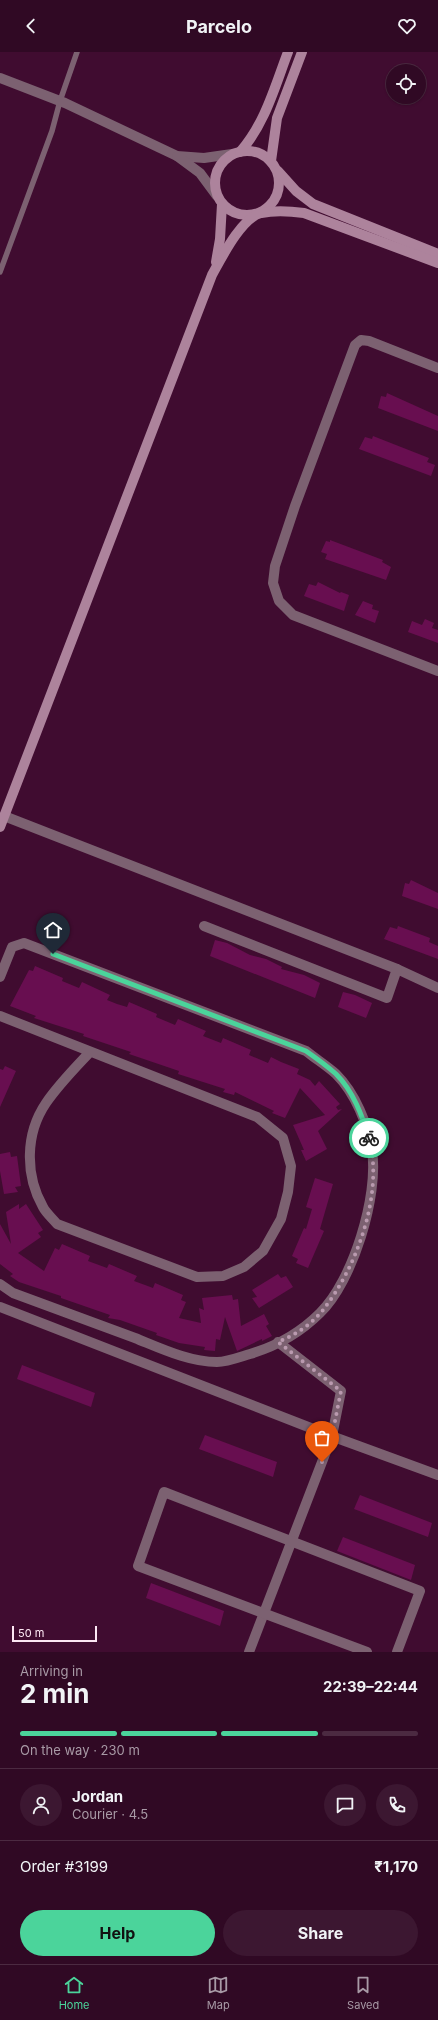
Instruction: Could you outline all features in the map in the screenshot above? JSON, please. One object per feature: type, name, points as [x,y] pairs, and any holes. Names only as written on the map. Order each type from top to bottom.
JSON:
[{"type":"street","points":[[212,275],[220,239],[219,200],[215,177],[219,167],[250,140],[258,126],[288,52]]},
{"type":"street","points":[[0,827],[212,275],[229,244],[244,226],[274,201],[279,190],[279,179],[274,166],[278,118],[302,52]]},
{"type":"street","points":[[0,78],[60,101],[177,156],[200,173],[219,200],[230,211],[240,215],[282,211],[304,213],[438,263]]},
{"type":"street","points":[[177,156],[204,158],[236,153],[257,152],[274,166],[296,191],[313,204],[438,254]]},
{"type":"street","points":[[438,368],[370,341],[361,340],[355,345],[292,513],[274,566],[273,583],[279,601],[293,615],[438,671]]},
{"type":"street","points":[[4,816],[397,969],[438,988]]},
{"type":"street","points":[[204,926],[387,998],[397,969]]},
{"type":"street","points":[[0,977],[12,947],[24,943],[306,1051],[336,1074],[350,1091],[364,1120],[372,1150],[374,1180],[369,1210],[360,1239],[340,1285],[322,1312],[297,1333],[260,1351],[217,1362],[184,1357],[13,1293],[0,1284]]},
{"type":"street","points":[[0,1016],[257,1117],[283,1138],[291,1166],[288,1192],[281,1219],[263,1251],[244,1267],[223,1276],[197,1277],[57,1224],[43,1208],[32,1178],[29,1150],[35,1125],[45,1104],[90,1052]]},
{"type":"street","points":[[0,1307],[332,1436],[438,1475]]},
{"type":"street","points":[[249,1652],[332,1436],[341,1391],[278,1342]]},
{"type":"street","points":[[367,1652],[138,1566],[164,1492],[420,1591],[397,1652]]},
{"type":"lane","points":[[0,272],[52,131],[60,101],[77,52]]},
{"type":"building","points":[[387,393],[438,416],[438,431],[378,408],[381,396],[386,397]]},
{"type":"building","points":[[373,436],[429,458],[427,462],[435,465],[431,476],[359,449],[365,437],[372,439]]},
{"type":"building","points":[[330,540],[383,560],[382,562],[391,567],[386,580],[325,559],[327,554],[321,552],[326,541],[330,542]]},
{"type":"building","points":[[318,582],[340,593],[349,595],[344,611],[304,596],[309,584],[316,586]]},
{"type":"building","points":[[363,601],[373,605],[372,609],[379,611],[375,623],[355,615]]},
{"type":"building","points":[[425,619],[434,623],[432,628],[438,630],[438,643],[408,632],[412,621],[422,625]]},
{"type":"building","points":[[411,880],[438,893],[438,909],[402,896],[405,883],[409,884]]},
{"type":"building","points":[[398,926],[430,938],[429,942],[438,946],[438,959],[384,939],[390,927],[397,929]]},
{"type":"building","points":[[215,940],[227,943],[250,955],[266,959],[282,967],[281,969],[304,975],[320,983],[315,998],[210,956]]},
{"type":"building","points":[[35,966],[63,978],[62,981],[79,988],[82,982],[110,995],[107,1000],[117,1004],[127,1007],[129,1002],[157,1014],[156,1017],[175,1025],[178,1019],[206,1031],[203,1036],[221,1043],[223,1038],[251,1050],[249,1055],[268,1063],[271,1057],[299,1069],[297,1074],[310,1080],[315,1086],[319,1081],[340,1104],[336,1107],[338,1110],[342,1109],[318,1131],[327,1149],[306,1161],[301,1150],[304,1150],[293,1125],[325,1115],[300,1088],[285,1118],[272,1113],[274,1111],[235,1092],[234,1095],[223,1092],[225,1089],[178,1074],[179,1071],[129,1054],[131,1052],[83,1036],[84,1034],[34,1018],[36,1016],[10,1006],[29,970],[33,971]]},
{"type":"building","points":[[343,992],[355,995],[372,1003],[366,1018],[338,1007]]},
{"type":"building","points":[[5,1066],[16,1071],[0,1107],[0,1069],[3,1070]]},
{"type":"building","points":[[10,1152],[11,1157],[17,1156],[21,1186],[15,1187],[18,1192],[4,1194],[0,1171],[0,1154]]},
{"type":"building","points":[[315,1178],[333,1184],[320,1229],[324,1231],[308,1268],[296,1263],[298,1259],[292,1256],[304,1228],[306,1229],[312,1209],[306,1207]]},
{"type":"building","points":[[19,1204],[19,1209],[26,1204],[43,1230],[38,1233],[41,1237],[18,1253],[44,1271],[55,1248],[59,1250],[62,1244],[90,1256],[88,1261],[107,1268],[109,1264],[137,1276],[134,1281],[153,1288],[155,1283],[183,1295],[181,1300],[186,1302],[179,1318],[201,1323],[199,1308],[204,1310],[202,1298],[232,1295],[233,1300],[238,1299],[241,1326],[264,1314],[269,1324],[266,1326],[272,1336],[237,1351],[225,1317],[220,1340],[216,1339],[215,1351],[204,1350],[205,1347],[179,1343],[156,1335],[157,1333],[120,1320],[108,1318],[110,1315],[19,1282],[10,1276],[13,1274],[0,1264],[0,1224],[11,1244],[6,1212]]},
{"type":"building","points":[[278,1274],[281,1278],[286,1276],[293,1287],[259,1308],[252,1298],[257,1297],[252,1290]]},
{"type":"building","points":[[22,1365],[95,1393],[91,1407],[17,1379]]},
{"type":"building","points":[[205,1435],[277,1462],[273,1477],[199,1449]]},
{"type":"building","points":[[360,1495],[432,1523],[428,1537],[354,1509]]},
{"type":"building","points":[[343,1537],[415,1565],[411,1580],[337,1551]]},
{"type":"building","points":[[151,1583],[224,1611],[220,1626],[146,1598]]},
{"type":"way so far","points":[[322,1462],[332,1436],[341,1391],[278,1342],[297,1333],[322,1312],[340,1285],[349,1265],[360,1239],[369,1210],[374,1180],[372,1150],[369,1138]]},
{"type":"route","points":[[53,954],[306,1051],[336,1074],[350,1091],[364,1120],[369,1138]]}]
